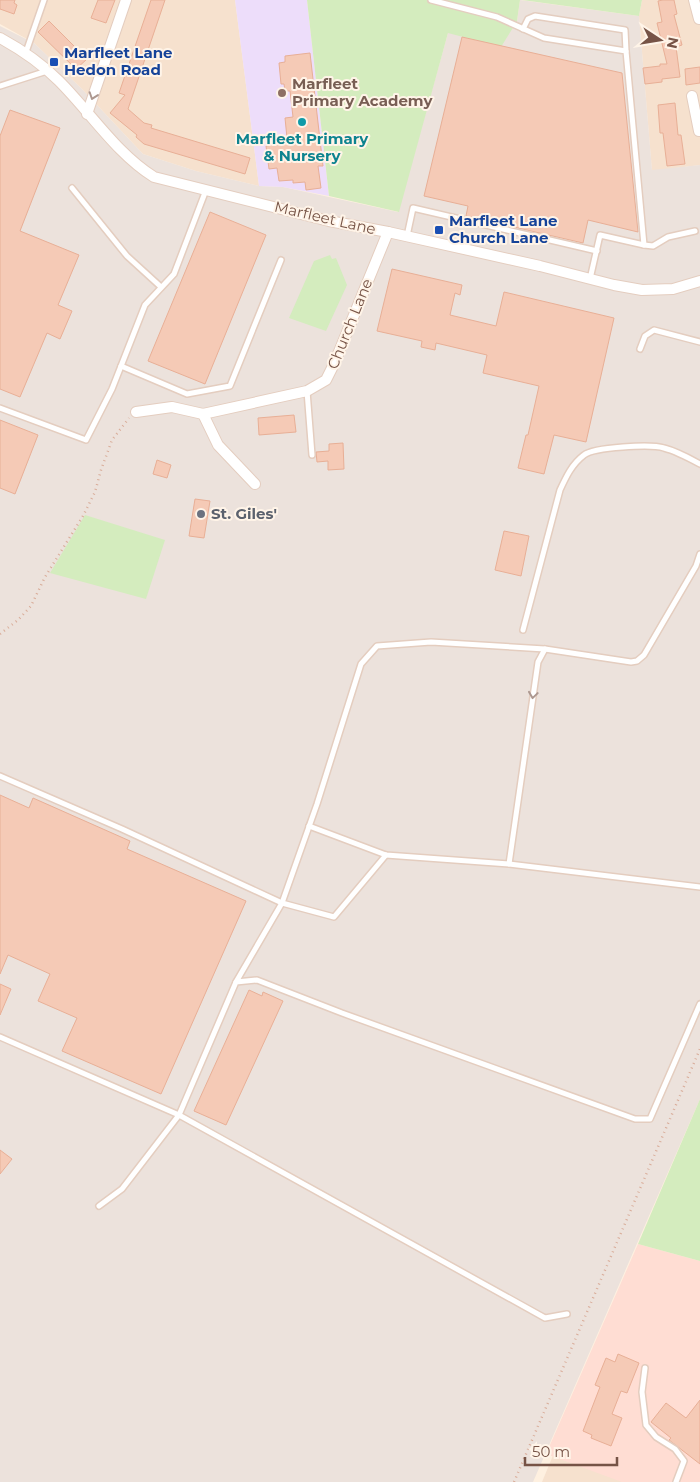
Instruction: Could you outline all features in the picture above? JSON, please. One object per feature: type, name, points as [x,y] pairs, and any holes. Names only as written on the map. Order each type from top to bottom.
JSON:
[{"type":"street","points":[[87,114],[126,0]]},
{"type":"street","points":[[694,0],[696,19]]},
{"type":"street","name":"Marfleet Lane","points":[[0,38],[26,52],[59,81],[131,161],[154,177],[329,221],[407,236],[642,290],[673,289],[700,281]]},
{"type":"street","points":[[692,96],[700,131]]},
{"type":"street","name":"Church Lane","points":[[136,412],[172,407],[203,414],[307,391],[326,380],[388,232]]},
{"type":"street","points":[[203,414],[218,445],[255,484]]},
{"type":"lane","points":[[26,52],[44,0]]},
{"type":"lane","points":[[431,0],[497,17],[544,38],[626,51]]},
{"type":"lane","points":[[523,29],[528,19],[535,16],[625,30],[644,245]]},
{"type":"lane","points":[[0,86],[47,71]]},
{"type":"lane","points":[[72,188],[127,256],[161,287]]},
{"type":"lane","points":[[0,408],[86,440],[121,366],[145,305],[174,274],[206,190]]},
{"type":"lane","points":[[407,236],[413,208],[597,251]]},
{"type":"lane","points":[[590,279],[600,235],[653,246],[668,237],[695,231]]},
{"type":"lane","points":[[121,366],[187,394],[230,386],[281,260]]},
{"type":"lane","points":[[640,348],[645,336],[654,330],[700,342]]},
{"type":"lane","points":[[307,391],[312,455]]},
{"type":"lane","points":[[523,630],[560,490],[570,469],[585,454],[610,448],[650,446],[665,448],[700,464]]},
{"type":"lane","points":[[99,1206],[122,1189],[180,1115],[236,982],[282,903],[361,664],[377,646],[431,642],[545,649],[631,662],[637,661],[644,655],[696,566],[700,554]]},
{"type":"lane","points":[[509,864],[538,662],[545,649]]},
{"type":"lane","points":[[0,776],[122,829],[282,903],[334,917],[386,855]]},
{"type":"lane","points":[[309,826],[386,855],[509,864],[700,887]]},
{"type":"lane","points":[[236,982],[257,980],[342,1013],[635,1119],[650,1119],[700,1004]]},
{"type":"lane","points":[[0,1037],[180,1115],[546,1318],[567,1314]]},
{"type":"lane","points":[[645,1368],[642,1392],[646,1425],[656,1437],[675,1448],[684,1461],[676,1482]]},
{"type":"path","points":[[0,634],[18,620],[31,606],[45,577],[73,533],[95,492],[112,440],[128,419],[136,412]]},
{"type":"path","points":[[514,1482],[700,1049]]},
{"type":"shaded area","points":[[0,0],[235,0],[259,186],[196,171],[143,154],[81,88],[34,43],[0,24]]},
{"type":"shaded area","name":"Marfleet Primary Academy","points":[[235,0],[307,0],[329,196],[283,187],[259,186]]},
{"type":"shaded area","points":[[520,0],[639,16],[652,170],[700,165],[700,1099],[533,1482],[0,1482],[0,26],[34,43],[81,88],[143,154],[196,171],[259,186],[283,187],[398,212],[448,33],[517,21]]},
{"type":"shaded area","points":[[642,0],[700,0],[700,165],[652,171],[639,16]]},
{"type":"shaded area","points":[[638,1244],[700,1261],[700,1482],[622,1482],[546,1454]]},
{"type":"shaded area","points":[[554,1453],[630,1482],[542,1482]]},
{"type":"green space","points":[[307,0],[520,0],[517,21],[501,47],[448,33],[399,212],[329,196]]},
{"type":"green space","points":[[522,0],[642,0],[639,16]]},
{"type":"green space","points":[[330,255],[332,259],[336,258],[347,285],[326,331],[289,318],[314,261]]},
{"type":"green space","points":[[85,515],[165,540],[146,599],[50,573]]},
{"type":"green space","points":[[700,1099],[700,1261],[638,1244]]},
{"type":"building","points":[[0,0],[15,0],[14,3],[17,5],[14,14],[0,9]]},
{"type":"building","points":[[98,0],[115,0],[106,23],[91,18]]},
{"type":"building","points":[[151,0],[165,0],[128,109],[144,123],[152,125],[151,128],[250,158],[245,174],[144,144],[136,137],[137,135],[110,113],[125,95],[119,93]]},
{"type":"building","points":[[674,0],[677,14],[674,15],[682,45],[676,47],[680,77],[662,79],[662,82],[645,84],[643,68],[667,64],[657,23],[662,22],[658,1]]},
{"type":"building","points":[[49,21],[87,59],[76,69],[38,32]]},
{"type":"building","points":[[462,37],[622,73],[638,232],[588,220],[583,243],[466,216],[468,206],[424,196]]},
{"type":"building","name":"Marfleet Primary & Nursery","points":[[310,53],[323,166],[318,166],[321,188],[306,190],[305,182],[293,183],[293,180],[279,181],[277,168],[269,169],[266,146],[272,145],[271,140],[287,138],[285,118],[293,117],[290,91],[285,91],[284,84],[281,84],[279,63],[285,62],[285,56]]},
{"type":"building","points":[[700,67],[700,83],[686,85],[685,69]]},
{"type":"building","points":[[675,103],[678,135],[681,135],[685,164],[667,166],[663,133],[660,133],[658,105]]},
{"type":"building","points":[[10,110],[60,128],[20,231],[79,255],[58,305],[72,311],[60,339],[47,333],[20,397],[0,389],[0,136]]},
{"type":"building","points":[[210,212],[266,235],[205,384],[148,361]]},
{"type":"building","points":[[392,269],[462,285],[460,295],[455,293],[450,315],[496,326],[504,292],[614,318],[586,442],[554,435],[544,474],[518,468],[526,435],[528,435],[539,386],[483,373],[487,355],[436,343],[435,350],[421,347],[422,341],[377,331]]},
{"type":"building","points":[[294,415],[296,432],[259,435],[258,418]]},
{"type":"building","points":[[0,420],[38,435],[15,494],[0,488]]},
{"type":"building","points":[[343,443],[344,469],[328,470],[328,461],[317,462],[316,452],[329,451],[329,444]]},
{"type":"building","points":[[157,460],[171,465],[167,478],[153,474]]},
{"type":"building","name":"St. Giles'","points":[[195,499],[210,501],[204,538],[189,536]]},
{"type":"building","points":[[504,531],[529,536],[521,576],[495,570]]},
{"type":"building","points":[[0,795],[29,808],[33,798],[130,841],[127,849],[246,901],[161,1094],[62,1051],[77,1018],[38,1001],[50,974],[8,955],[0,974]]},
{"type":"building","points":[[0,984],[11,989],[0,1015]]},
{"type":"building","points":[[249,990],[262,996],[263,992],[283,1001],[226,1125],[194,1111]]},
{"type":"building","points":[[0,1150],[12,1159],[0,1174]]},
{"type":"building","points":[[618,1354],[639,1363],[627,1393],[621,1391],[612,1414],[622,1418],[611,1446],[591,1438],[592,1435],[583,1431],[600,1387],[595,1385],[606,1358],[615,1362]]},
{"type":"building","points":[[700,1400],[700,1464],[669,1440],[671,1438],[651,1422],[666,1403],[686,1418]]},
{"type":"place","name":"Marfleet Lane Hedon Road","points":[[54,62]]},
{"type":"place","name":"Marfleet Primary Academy","points":[[282,93]]},
{"type":"place","name":"Marfleet Primary & Nursery","points":[[302,122]]},
{"type":"place","name":"Marfleet Lane Church Lane","points":[[439,230]]},
{"type":"place","name":"St. Giles'","points":[[201,514]]}]
